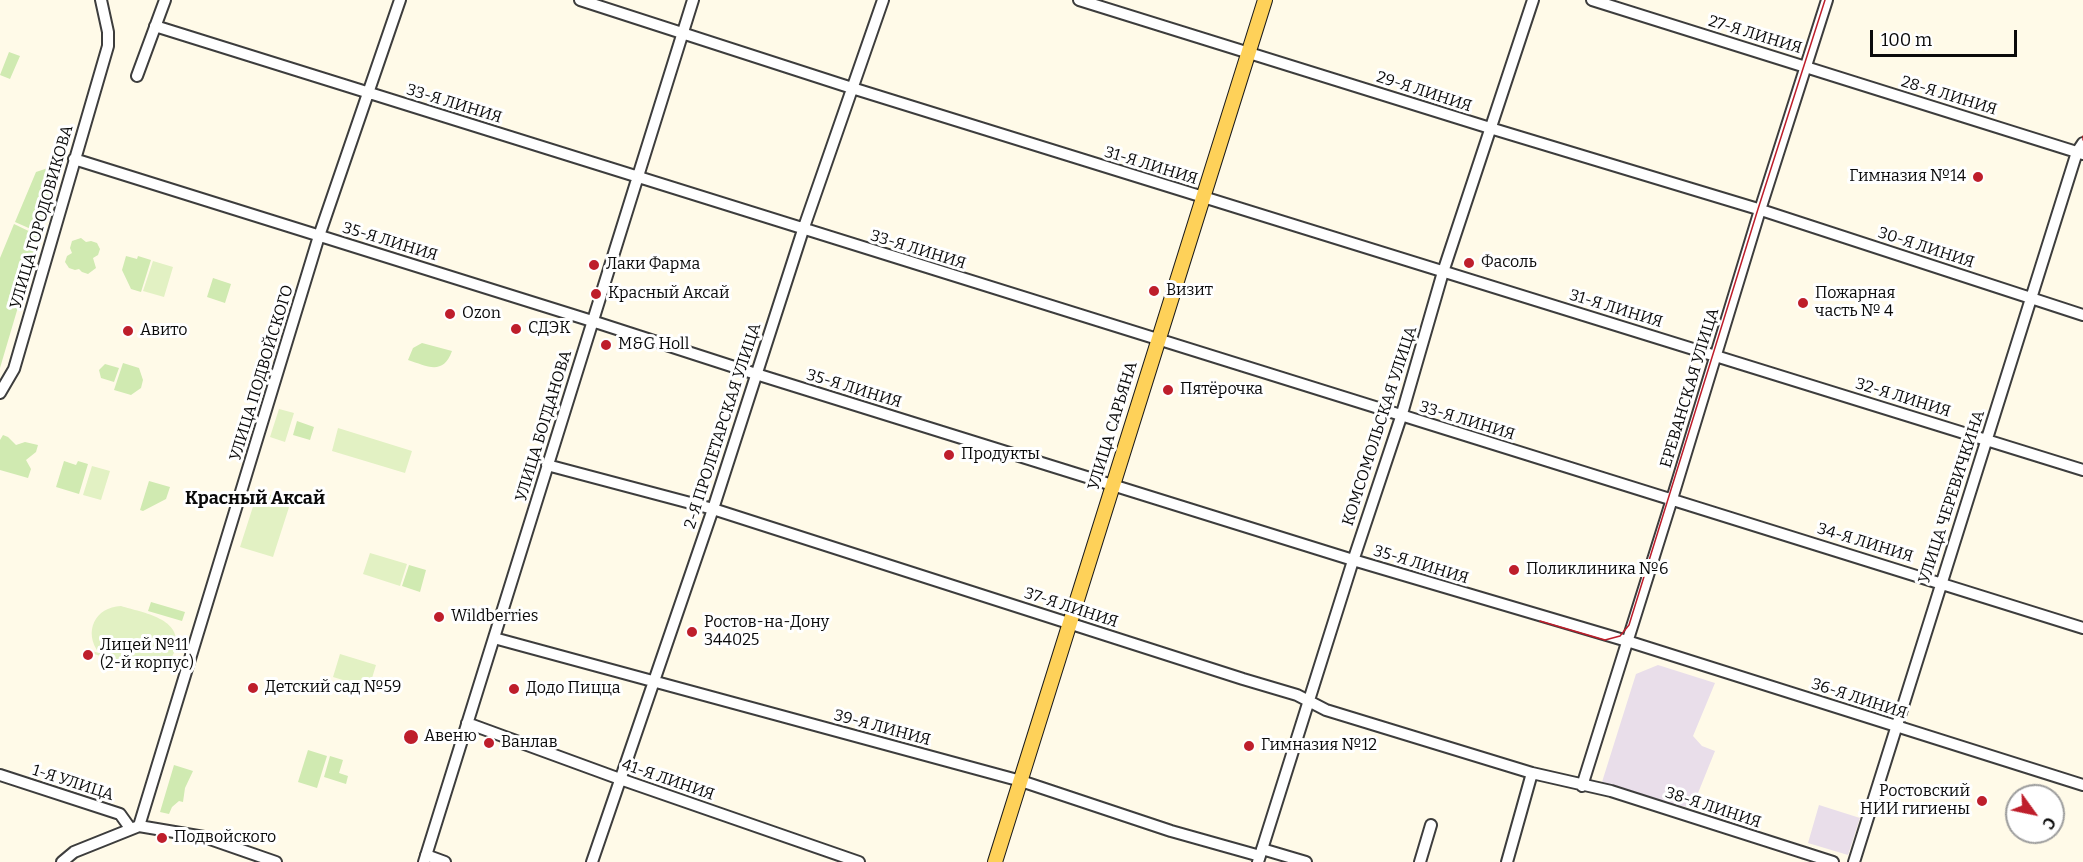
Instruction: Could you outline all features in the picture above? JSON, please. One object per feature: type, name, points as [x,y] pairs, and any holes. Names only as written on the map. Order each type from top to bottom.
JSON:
[{"type":"main road","name":"УЛИЦА САРЬЯНА","points":[[995,862],[1265,0]]},
{"type":"street","name":"УЛИЦА ГОРОДОВИКОВА","points":[[0,393],[14,369],[108,46],[108,32],[101,0]]},
{"type":"street","points":[[137,76],[165,0]]},
{"type":"street","name":"УЛИЦА ПОДВОЙСКОГО","points":[[135,827],[319,236],[370,93],[400,0]]},
{"type":"street","name":"31-Я ЛИНИЯ","points":[[580,0],[852,88],[1715,355]]},
{"type":"street","name":"УЛИЦА БОГДАНОВА","points":[[425,859],[693,0]]},
{"type":"street","name":"2-Я ПРОЛЕТАРСКАЯ УЛИЦА","points":[[592,862],[713,509],[803,230],[883,0]]},
{"type":"street","name":"29-Я ЛИНИЯ","points":[[1079,0],[1760,210]]},
{"type":"street","name":"КОМСОМОЛЬСКАЯ УЛИЦА","points":[[1260,856],[1308,700],[1401,417],[1443,272],[1533,0]]},
{"type":"street","name":"27-Я ЛИНИЯ","points":[[1592,0],[1806,67]]},
{"type":"street","name":"ЕРЕВАНСКАЯ УЛИЦА","points":[[1582,786],[1827,0]]},
{"type":"street","name":"33-Я ЛИНИЯ","points":[[155,26],[1401,417],[1672,499]]},
{"type":"street","name":"28-Я ЛИНИЯ","points":[[1806,67],[2081,150]]},
{"type":"street","name":"УЛИЦА ЧЕРЕВИЧКИНА","points":[[1854,862],[1986,440],[2081,150]]},
{"type":"street","name":"35-Я ЛИНИЯ","points":[[74,159],[1353,560],[1627,641]]},
{"type":"street","name":"30-Я ЛИНИЯ","points":[[1760,210],[2083,315]]},
{"type":"street","name":"32-Я ЛИНИЯ","points":[[1715,355],[2083,470]]},
{"type":"street","name":"37-Я ЛИНИЯ","points":[[547,465],[713,509],[1308,700],[1326,710],[1582,786]]},
{"type":"street","name":"34-Я ЛИНИЯ","points":[[1672,499],[2083,628]]},
{"type":"street","name":"39-Я ЛИНИЯ","points":[[494,638],[1022,781],[1171,831],[1260,856],[1306,862]]},
{"type":"street","name":"36-Я ЛИНИЯ","points":[[1627,641],[2083,785]]},
{"type":"street","name":"41-Я ЛИНИЯ","points":[[467,723],[859,862]]},
{"type":"street","points":[[1508,862],[1532,772]]},
{"type":"street","name":"1-Я УЛИЦА","points":[[0,775],[120,814],[135,827]]},
{"type":"street","name":"38-Я ЛИНИЯ","points":[[1582,786],[1611,791],[1833,862]]},
{"type":"street","points":[[1420,862],[1431,825]]},
{"type":"street","points":[[62,862],[75,852],[135,827],[151,826],[204,837],[276,862]]},
{"type":"street","points":[[425,859],[445,862]]},
{"type":"shaded area","points":[[1658,665],[1715,683],[1693,736],[1702,746],[1715,751],[1692,808],[1667,803],[1602,782],[1636,674]]},
{"type":"shaded area","points":[[1819,805],[1860,818],[1848,855],[1808,843]]},
{"type":"green space","points":[[9,52],[20,56],[10,79],[0,75]]},
{"type":"green space","points":[[60,164],[40,233],[15,222],[36,172]]},
{"type":"green space","points":[[14,224],[39,236],[0,368],[0,258]]},
{"type":"green space","points":[[81,238],[86,242],[97,243],[100,249],[98,255],[93,258],[96,268],[88,274],[79,269],[69,268],[65,262],[67,256],[72,253],[70,248],[72,241]]},
{"type":"green space","points":[[126,256],[137,259],[138,256],[151,260],[141,292],[131,289],[122,270]]},
{"type":"green space","points":[[153,261],[173,267],[164,297],[143,291]]},
{"type":"green space","points":[[213,278],[231,284],[225,303],[207,297]]},
{"type":"green space","points":[[422,343],[452,351],[444,364],[439,366],[428,366],[408,360],[413,348]]},
{"type":"green space","points":[[123,363],[139,368],[143,380],[141,388],[131,395],[114,390]]},
{"type":"green space","points":[[105,364],[119,368],[114,382],[101,378],[99,370]]},
{"type":"green space","points":[[279,409],[294,413],[285,442],[270,437]]},
{"type":"green space","points":[[297,421],[314,427],[310,440],[293,435]]},
{"type":"green space","points":[[338,428],[412,451],[405,473],[332,451]]},
{"type":"green space","points":[[3,435],[16,445],[25,442],[38,445],[36,452],[26,460],[31,469],[28,478],[0,470],[0,440]]},
{"type":"green space","points":[[64,461],[76,465],[78,461],[88,464],[79,494],[56,487]]},
{"type":"green space","points":[[92,466],[110,471],[101,500],[83,495]]},
{"type":"green space","points":[[149,481],[170,487],[166,499],[143,511],[140,510]]},
{"type":"green space","points":[[258,491],[291,501],[273,557],[240,547]]},
{"type":"green space","points":[[370,553],[407,564],[400,586],[363,574]]},
{"type":"green space","points":[[409,565],[426,570],[420,592],[402,586]]},
{"type":"green space","points":[[151,602],[185,612],[182,621],[148,611]]},
{"type":"green space","points":[[121,606],[160,619],[173,631],[176,639],[175,650],[167,662],[155,669],[160,671],[159,673],[87,652],[88,650],[99,653],[92,637],[94,622],[98,616],[112,607]]},
{"type":"green space","points":[[340,654],[376,665],[369,688],[333,677]]},
{"type":"green space","points":[[308,750],[327,756],[317,788],[298,782]]},
{"type":"green space","points":[[330,756],[343,760],[339,773],[348,776],[346,784],[324,777]]},
{"type":"green space","points":[[174,765],[193,771],[185,788],[183,802],[179,801],[172,807],[169,814],[160,812]]},
{"type":"tram line","points":[[1540,621],[1605,640],[1620,636],[1629,625],[1825,0]]},
{"type":"place","name":"Гимназия №14","points":[[1978,177]]},
{"type":"place","name":"Фасоль","points":[[1469,263]]},
{"type":"place","name":"Лаки Фарма","points":[[594,265]]},
{"type":"place","name":"Визит","points":[[1154,291]]},
{"type":"place","name":"Красный Аксай","points":[[596,294]]},
{"type":"place","name":"Пожарная часть № 4","points":[[1803,303]]},
{"type":"place","name":"Ozon","points":[[450,314]]},
{"type":"place","name":"СДЭК","points":[[516,329]]},
{"type":"place","name":"Авито","points":[[128,331]]},
{"type":"place","name":"M&G Holl","points":[[606,345]]},
{"type":"place","name":"Пятёрочка","points":[[1168,390]]},
{"type":"place","name":"Продукты","points":[[949,455]]},
{"type":"place","name":"Поликлиника №6","points":[[1514,570]]},
{"type":"place","name":"Wildberries","points":[[439,617]]},
{"type":"place","name":"Ростов-на-Дону 344025","points":[[692,632]]},
{"type":"place","name":"Лицей №11 (2-й корпус)","points":[[88,655]]},
{"type":"place","name":"Детский сад №59","points":[[253,688]]},
{"type":"place","name":"Додо Пицца","points":[[514,689]]},
{"type":"place","name":"Авеню","points":[[411,737]]},
{"type":"place","name":"Ванлав","points":[[489,743]]},
{"type":"place","name":"Гимназия №12","points":[[1249,746]]},
{"type":"place","name":"Ростовский НИИ гигиены","points":[[1982,801]]},
{"type":"place","name":"Подвойского","points":[[162,838]]},
{"type":"district","name":"Красный Аксай","points":[[255,499]]}]
